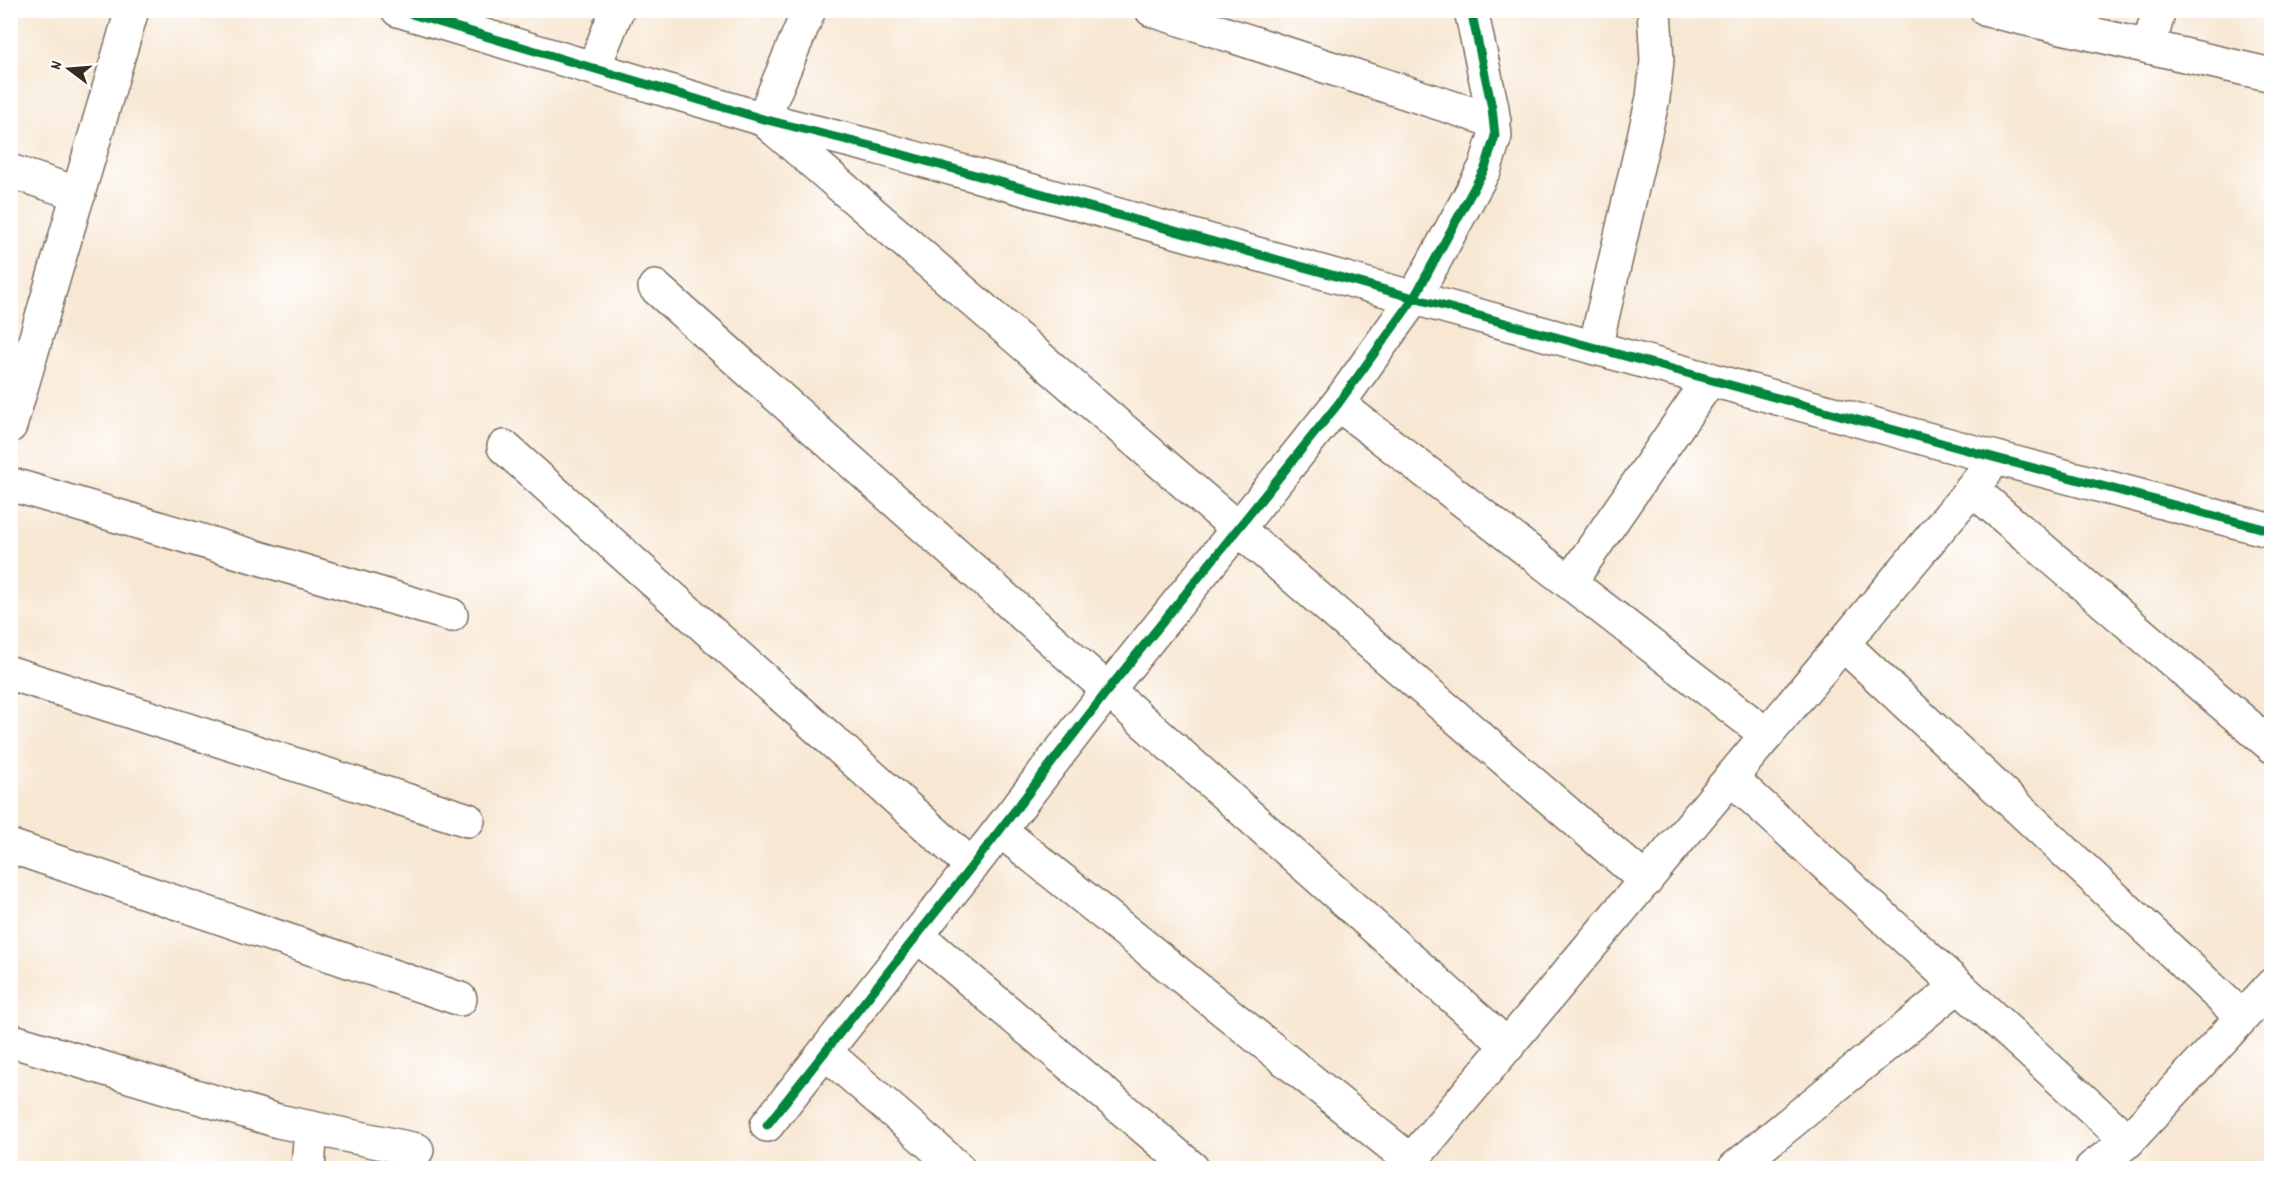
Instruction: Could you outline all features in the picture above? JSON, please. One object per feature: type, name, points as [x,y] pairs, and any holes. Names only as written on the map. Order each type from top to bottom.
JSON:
[{"type":"street","points":[[10,426],[132,10]]},
{"type":"street","points":[[398,10],[763,120],[879,148],[1595,348],[2271,531]]},
{"type":"street","points":[[594,68],[617,10]]},
{"type":"street","points":[[763,120],[809,10]]},
{"type":"street","points":[[1152,10],[1494,121]]},
{"type":"street","points":[[767,1125],[1108,690],[1338,404],[1414,298],[1485,168],[1495,136],[1494,121],[1471,10]]},
{"type":"street","points":[[1595,348],[1653,98],[1657,60],[1654,10]]},
{"type":"street","points":[[1987,10],[2271,75]]},
{"type":"street","points":[[2149,47],[2159,10]]},
{"type":"street","points":[[763,120],[1646,880]]},
{"type":"street","points":[[10,171],[79,194]]},
{"type":"street","points":[[655,287],[1508,1046]]},
{"type":"street","points":[[1570,582],[1710,379]]},
{"type":"street","points":[[1338,404],[1767,735]]},
{"type":"street","points":[[504,447],[972,866]]},
{"type":"street","points":[[1000,830],[1408,1165],[1996,458]]},
{"type":"street","points":[[10,484],[451,615]]},
{"type":"street","points":[[1972,489],[2271,746]]},
{"type":"street","points":[[1843,644],[2242,1017]]},
{"type":"street","points":[[10,673],[468,820]]},
{"type":"street","points":[[1731,778],[2128,1141]]},
{"type":"street","points":[[10,846],[460,999]]},
{"type":"street","points":[[917,935],[1192,1168]]},
{"type":"street","points":[[2092,1168],[2128,1141],[2271,985]]},
{"type":"street","points":[[1735,1168],[1958,986]]},
{"type":"street","points":[[10,1040],[278,1121],[417,1150]]},
{"type":"street","points":[[825,1052],[958,1168]]},
{"type":"street","points":[[308,1168],[311,1128]]},
{"type":"cycle path","points":[[398,10],[763,119],[879,148],[1414,298],[1338,404],[1108,690],[767,1125]]},
{"type":"cycle path","points":[[1471,10],[1492,108],[1495,136],[1485,168],[1414,298],[1996,458],[2272,531]]}]
